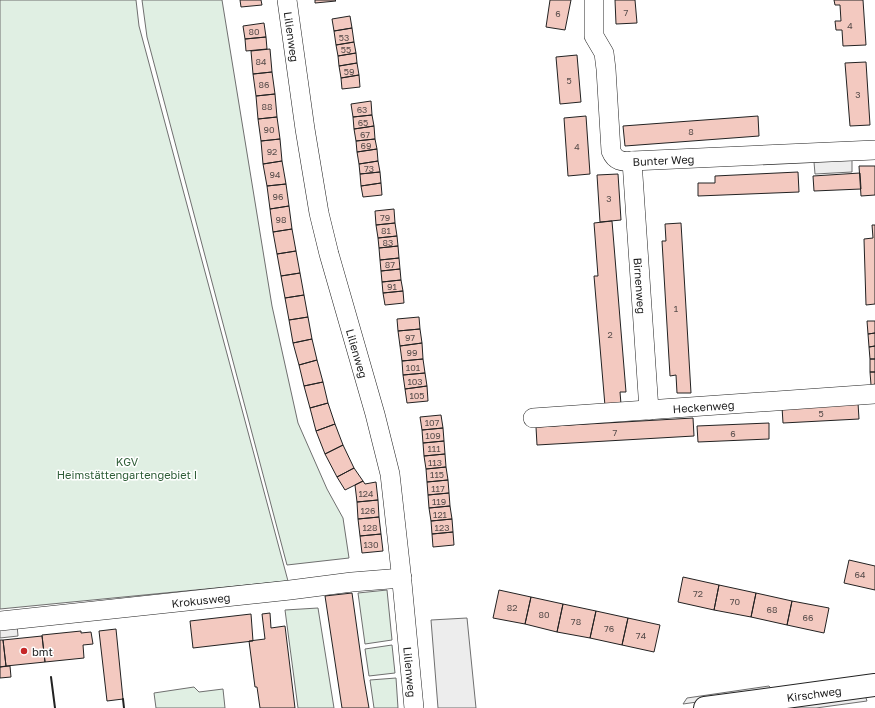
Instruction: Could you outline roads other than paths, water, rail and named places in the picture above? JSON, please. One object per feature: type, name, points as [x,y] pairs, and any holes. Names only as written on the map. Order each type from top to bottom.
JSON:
[{"type":"main road","name":"Kirschweg","points":[[705,708],[875,685]]},
{"type":"street","name":"Lilienweg","points":[[287,0],[308,150],[319,213],[388,468],[393,494],[414,708]]},
{"type":"street","name":"Bunter Weg","points":[[594,0],[594,36],[604,53],[606,69],[611,151],[612,155],[618,160],[624,162],[875,150]]},
{"type":"street","name":"Birnenweg","points":[[632,161],[649,410]]},
{"type":"street","name":"Heckenweg","points":[[532,418],[875,394]]},
{"type":"street","name":"Krokusweg","points":[[0,621],[352,582],[402,578]]},
{"type":"place","name":"bmt","points":[[24,651]]},
{"type":"park label","name":"KGV Heimstättengartengebiet I","points":[[127,467]]}]
